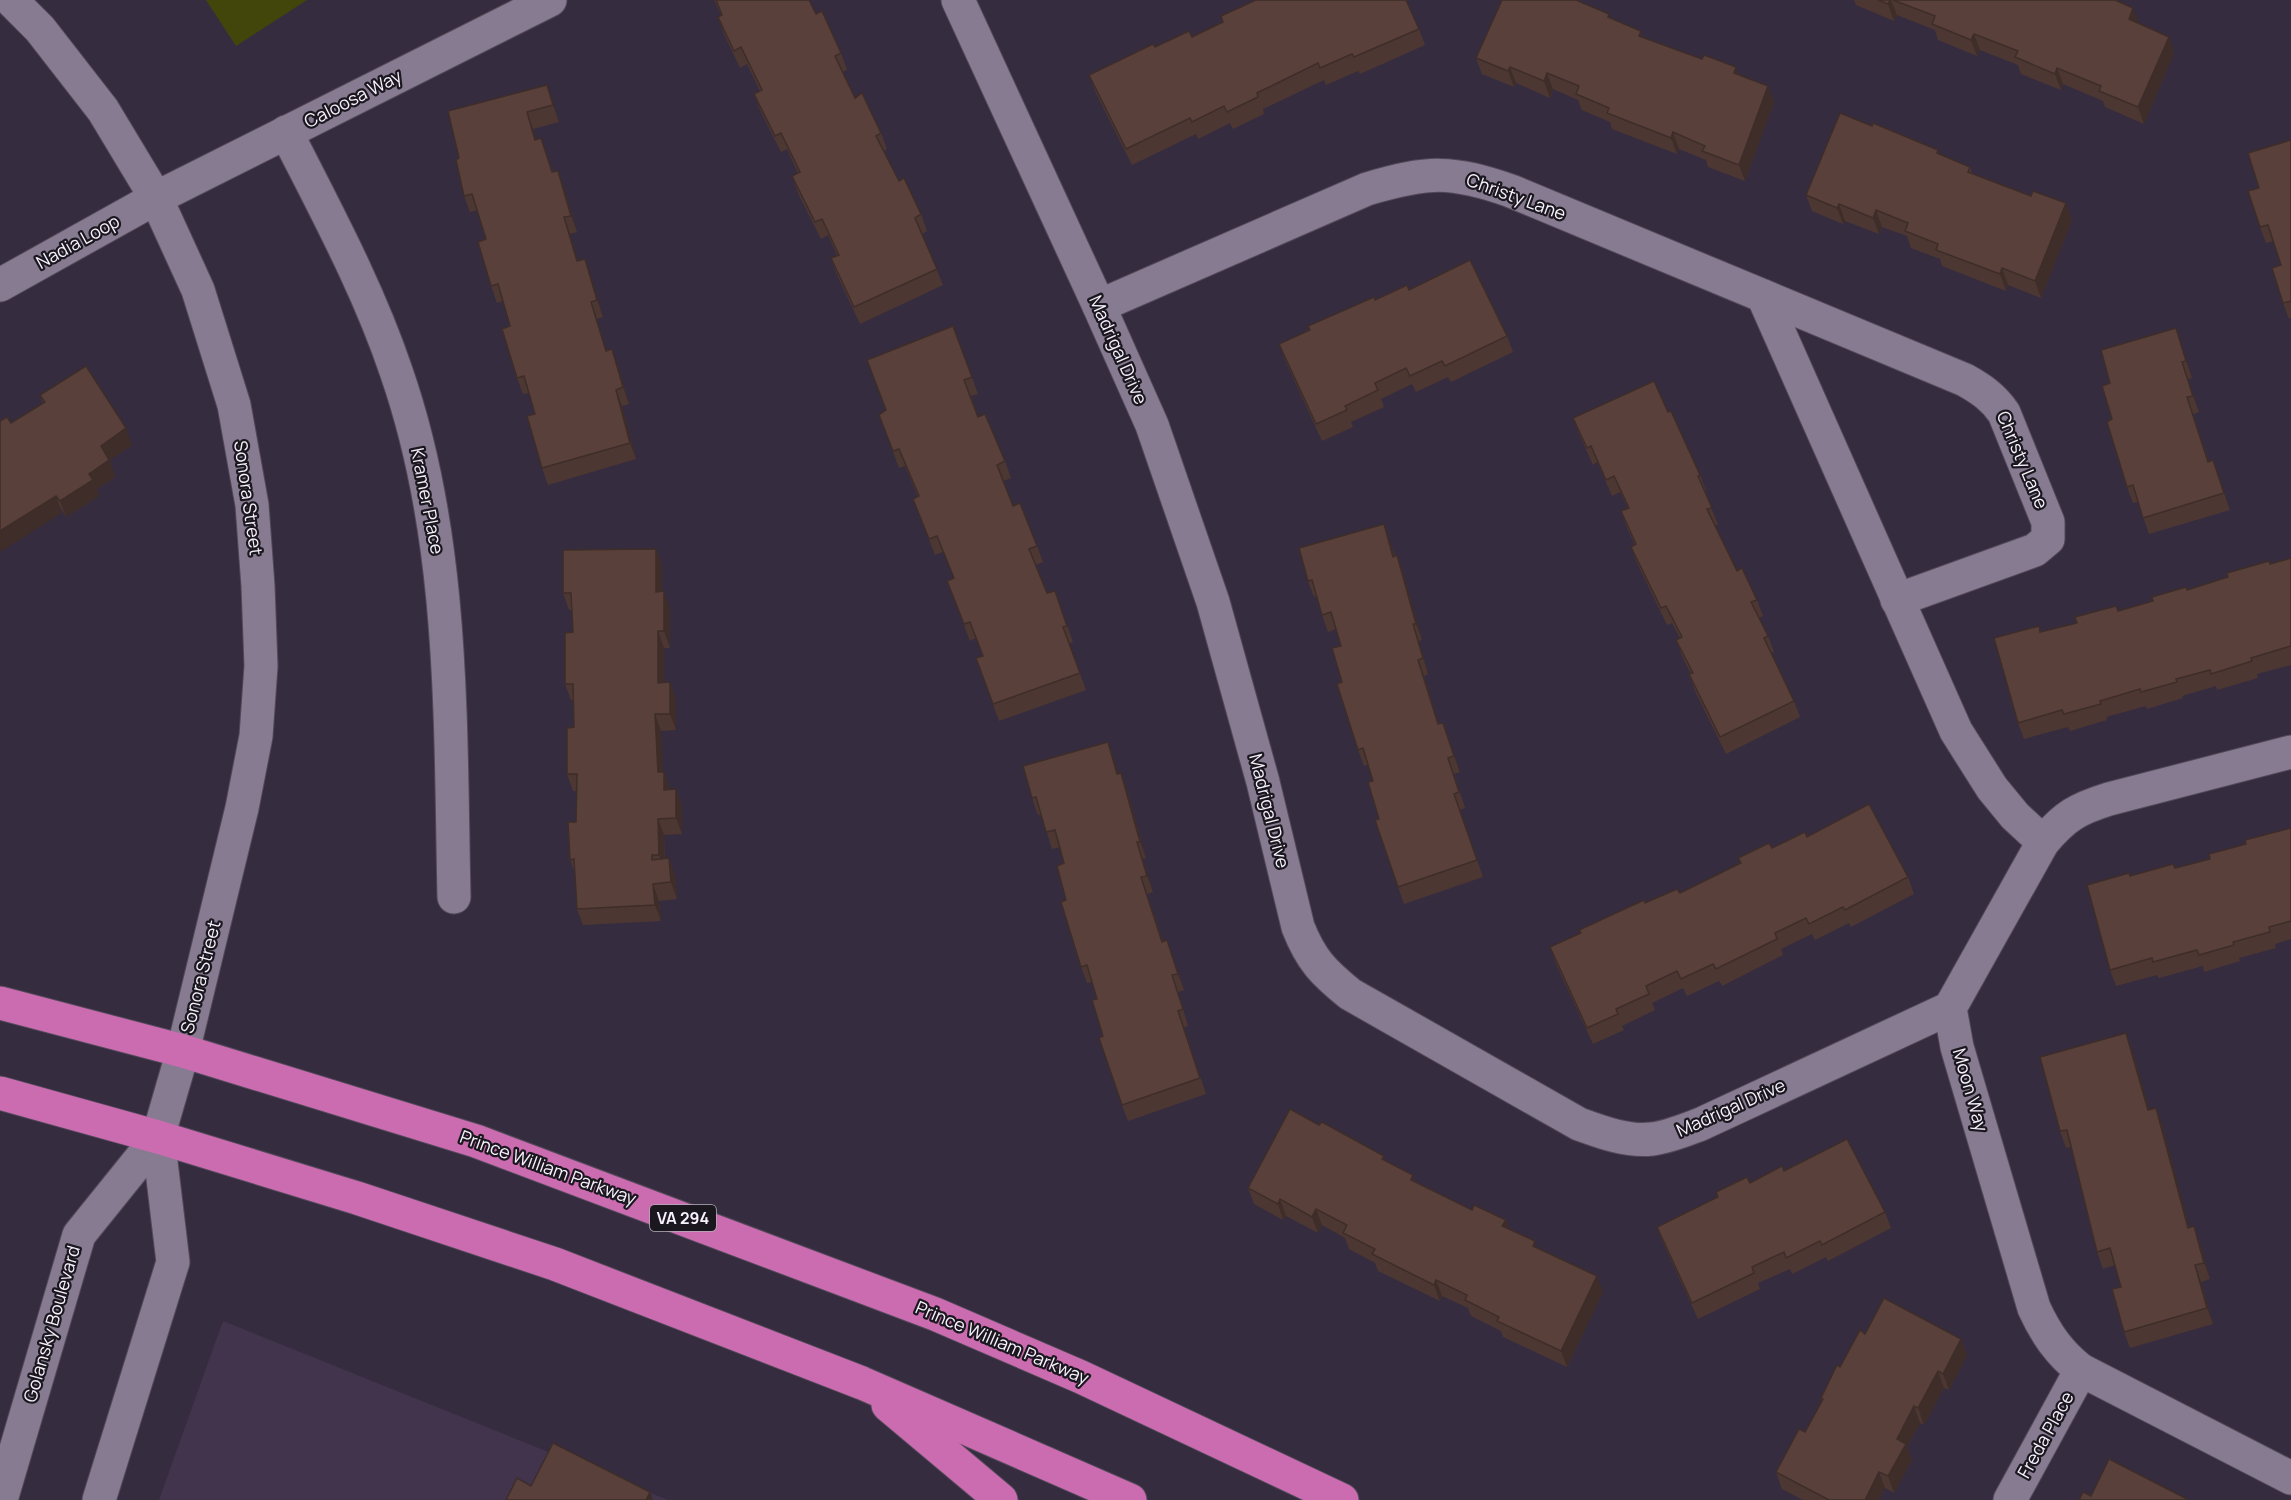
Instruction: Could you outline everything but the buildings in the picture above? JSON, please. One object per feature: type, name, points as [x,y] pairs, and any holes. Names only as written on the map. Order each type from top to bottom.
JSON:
[{"type":"highway","name":"Prince William Parkway","points":[[0,1004],[183,1051],[477,1141],[886,1294],[1081,1377],[1342,1500]]},
{"type":"highway","points":[[0,1093],[158,1137],[346,1195],[555,1264],[862,1383],[1130,1500]]},
{"type":"highway","points":[[862,1383],[1001,1500]]},
{"type":"street","name":"Sonora Street","points":[[11,0],[40,29],[103,110],[156,198],[198,290],[234,405],[252,505],[261,666],[256,736],[242,808],[183,1051]]},
{"type":"street","name":"Caloosa Way","points":[[156,198],[550,0]]},
{"type":"street","name":"Madrigal Drive","points":[[958,0],[1100,306],[1152,425],[1213,602],[1263,782],[1299,927],[1307,949],[1324,974],[1350,994],[1579,1124],[1606,1134],[1650,1139],[1674,1134],[1701,1124],[1950,1008]]},
{"type":"street","name":"Kramer Place","points":[[286,132],[376,315],[397,374],[418,448],[436,533],[444,616],[450,698],[454,897]]},
{"type":"street","name":"Christy Lane","points":[[1100,306],[1368,189],[1403,179],[1429,175],[1463,177],[1511,191],[1965,380],[1982,389],[1995,400],[2004,413],[2048,522],[2048,539],[2035,550],[1897,600]]},
{"type":"street","name":"Nadia Loop","points":[[0,285],[156,198]]},
{"type":"street","points":[[1763,296],[1956,731],[1992,788],[2015,816],[2043,842]]},
{"type":"street","points":[[1950,1008],[2043,842],[2060,822],[2082,808],[2109,799],[2291,752]]},
{"type":"street","name":"Moon Way","points":[[1950,1008],[1957,1047],[2034,1308],[2054,1344],[2066,1358],[2082,1370],[2291,1478]]},
{"type":"street","name":"Golansky Boulevard","points":[[1,1500],[79,1235],[158,1137],[183,1051]]},
{"type":"street","name":"Golansky Boulevard","points":[[99,1500],[173,1262],[158,1137]]},
{"type":"street","name":"Freda Place","points":[[2010,1500],[2082,1370]]},
{"type":"shaded area","points":[[206,0],[307,0],[236,46]]},
{"type":"shaded area","points":[[223,1321],[668,1500],[159,1500]]}]
